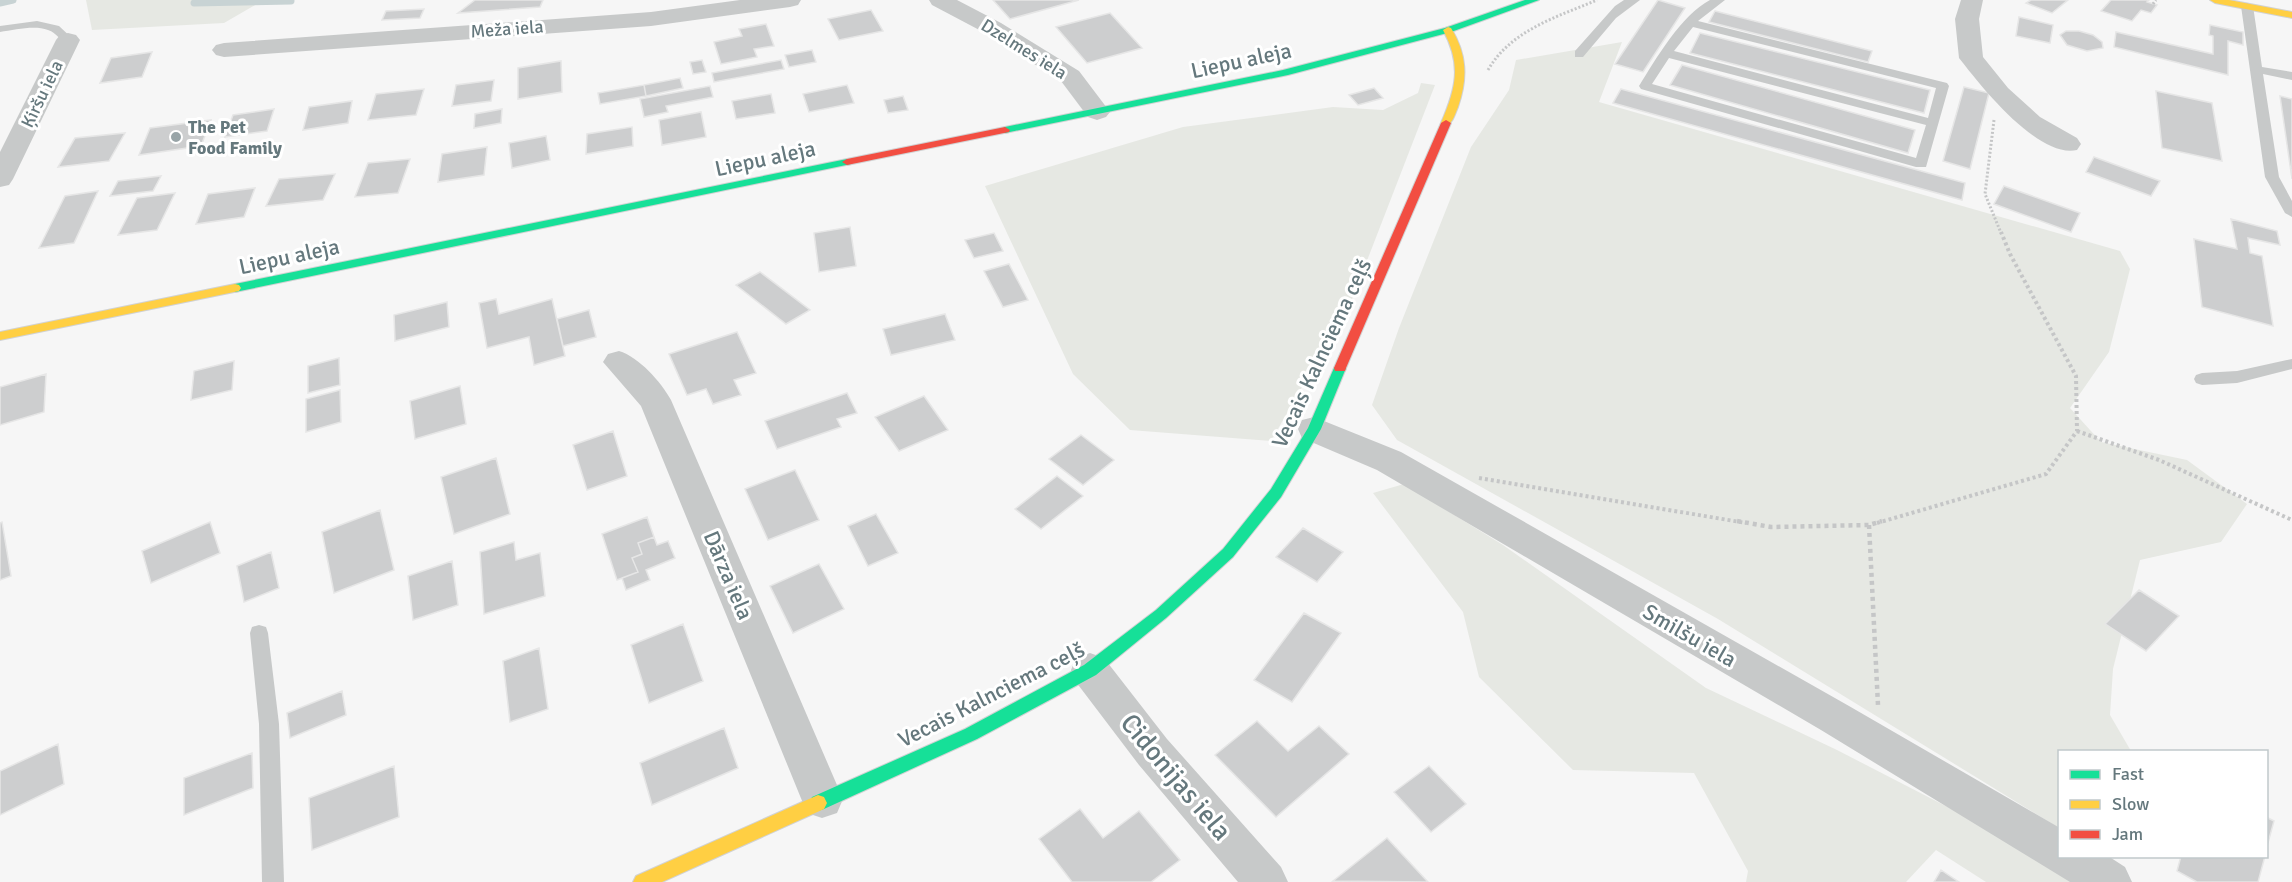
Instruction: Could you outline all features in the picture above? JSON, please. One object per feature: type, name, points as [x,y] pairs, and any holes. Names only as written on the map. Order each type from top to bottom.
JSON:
[{"type":"street","name":"Meža iela","points":[[224,50],[651,20],[790,0]]},
{"type":"street","name":"Dzelmes iela","points":[[940,0],[993,28],[1070,76],[1097,112]]},
{"type":"street","name":"Liepu aleja","points":[[0,336],[1284,73],[1448,30],[1534,0]]},
{"type":"street","points":[[1972,0],[1966,19],[1971,58],[1999,93],[2031,122],[2068,144]]},
{"type":"street","points":[[2215,0],[2292,15]]},
{"type":"street","name":"Vecais Kalnciema ceļš","points":[[642,882],[822,799],[971,734],[1090,670],[1161,614],[1228,553],[1276,493],[1314,429],[1456,99],[1463,66],[1462,54],[1448,30]]},
{"type":"street","name":"Ķiršu iela","points":[[0,179],[68,40]]},
{"type":"street","points":[[0,123],[30,118]]},
{"type":"street","name":"Dārza iela","points":[[619,362],[655,400],[822,799]]},
{"type":"street","name":"Smilšu iela","points":[[1314,429],[1389,460],[1879,744],[2058,851]]},
{"type":"street","name":"Cidonijas iela","points":[[1090,670],[1116,707],[1266,882]]},
{"type":"street","points":[[2070,858],[2110,882]]},
{"type":"lane","points":[[1579,54],[1615,13],[1634,0]]},
{"type":"lane","points":[[1691,23],[1943,86],[1921,164],[1645,86],[1666,53],[1691,23],[1709,3],[1719,0]]},
{"type":"lane","points":[[2247,6],[2272,177],[2292,213]]},
{"type":"lane","points":[[0,29],[49,25],[62,31],[68,40]]},
{"type":"lane","points":[[1666,53],[1933,123]]},
{"type":"lane","points":[[2256,69],[2292,76]]},
{"type":"lane","points":[[2202,379],[2237,378],[2292,364]]},
{"type":"lane","points":[[259,633],[269,724],[273,882]]},
{"type":"path","points":[[1486,77],[1495,55],[1508,42],[1597,0]]},
{"type":"path","points":[[2153,4],[2156,0]]},
{"type":"path","points":[[1477,477],[1771,527],[1869,525],[2046,474],[2077,431],[2076,376],[2010,254],[1985,194],[1999,93]]},
{"type":"path","points":[[2077,431],[2159,460],[2292,520]]},
{"type":"path","points":[[1869,525],[1879,744]]},
{"type":"shaded area","points":[[86,0],[264,0],[224,23],[92,30]]},
{"type":"shaded area","points":[[1622,42],[1599,102],[2120,251],[2130,269],[2109,352],[2070,408],[2101,442],[2187,460],[2247,504],[2221,542],[2140,560],[2113,669],[2110,715],[2130,750],[2058,750],[2058,827],[1718,619],[1397,440],[1372,405],[1399,328],[1471,147],[1509,90],[1516,60]]},
{"type":"shaded area","points":[[1421,83],[1435,85],[1351,302],[1271,441],[1130,430],[1073,374],[985,186],[1183,127],[1333,107],[1383,110],[1418,93]]},
{"type":"shaded area","points":[[1404,484],[1503,545],[1706,688],[1837,750],[2035,852],[2074,882],[1986,882],[1936,850],[1906,882],[1746,882],[1748,871],[1694,773],[1573,770],[1479,677],[1463,612],[1373,493]]},
{"type":"building","points":[[475,0],[543,0],[540,7],[458,13]]},
{"type":"building","points":[[993,0],[1079,0],[1010,19]]},
{"type":"building","points":[[1658,0],[1685,8],[1643,72],[1615,64]]},
{"type":"building","points":[[2031,0],[2068,0],[2052,13],[2026,3]]},
{"type":"building","points":[[2111,0],[2149,0],[2147,2],[2157,5],[2151,13],[2141,10],[2132,21],[2101,11]]},
{"type":"building","points":[[424,9],[420,18],[382,20],[386,11]]},
{"type":"building","points":[[871,10],[883,31],[839,40],[828,19]]},
{"type":"building","points":[[1715,11],[1872,51],[1868,62],[1709,22]]},
{"type":"building","points":[[1110,13],[1142,48],[1087,63],[1056,27]]},
{"type":"building","points":[[2019,17],[2053,25],[2050,43],[2016,36]]},
{"type":"building","points":[[766,24],[774,46],[754,49],[757,57],[721,64],[714,42],[742,36],[739,29]]},
{"type":"building","points":[[2210,25],[2243,32],[2243,45],[2228,41],[2228,75],[2114,47],[2116,32],[2213,54],[2213,36],[2209,35]]},
{"type":"building","points":[[2066,31],[2079,31],[2093,35],[2102,42],[2103,48],[2087,51],[2067,45],[2060,35]]},
{"type":"building","points":[[1700,33],[1930,90],[1924,113],[1690,53]]},
{"type":"building","points":[[812,50],[816,62],[789,67],[785,55]]},
{"type":"building","points":[[152,52],[142,77],[100,83],[111,58]]},
{"type":"building","points":[[702,60],[706,72],[693,74],[690,62]]},
{"type":"building","points":[[781,60],[784,69],[714,82],[712,73]]},
{"type":"building","points":[[561,61],[562,92],[518,99],[518,68]]},
{"type":"building","points":[[1682,65],[1915,130],[1908,153],[1670,85]]},
{"type":"building","points":[[680,78],[683,88],[646,96],[644,85]]},
{"type":"building","points":[[494,80],[491,101],[452,106],[456,85]]},
{"type":"building","points":[[644,85],[646,96],[600,104],[598,93]]},
{"type":"building","points":[[847,85],[854,103],[809,112],[803,94]]},
{"type":"building","points":[[710,86],[713,97],[666,106],[668,112],[644,117],[640,99]]},
{"type":"building","points":[[1964,87],[1989,93],[1970,169],[1943,161]]},
{"type":"building","points":[[1374,88],[1383,98],[1358,105],[1349,95]]},
{"type":"building","points":[[424,89],[416,115],[368,120],[376,94]]},
{"type":"building","points":[[1621,89],[1965,183],[1962,200],[1613,103]]},
{"type":"building","points":[[2156,91],[2212,103],[2222,161],[2162,148]]},
{"type":"building","points":[[771,94],[775,113],[736,119],[732,101]]},
{"type":"building","points":[[903,96],[908,110],[888,113],[884,100]]},
{"type":"building","points":[[2280,96],[2292,99],[2292,179]]},
{"type":"building","points":[[352,101],[348,123],[303,130],[309,107]]},
{"type":"building","points":[[274,109],[267,131],[225,137],[233,115]]},
{"type":"building","points":[[502,109],[501,123],[474,128],[475,114]]},
{"type":"building","points":[[701,112],[706,137],[662,145],[659,120]]},
{"type":"building","name":"The Pet Food Family","points":[[211,120],[201,146],[139,155],[150,128]]},
{"type":"building","points":[[632,127],[633,146],[586,154],[587,134]]},
{"type":"building","points":[[125,133],[109,161],[58,167],[75,138]]},
{"type":"building","points":[[546,136],[550,160],[512,168],[509,143]]},
{"type":"building","points":[[487,147],[484,175],[438,182],[442,154]]},
{"type":"building","points":[[2094,157],[2160,181],[2151,196],[2086,172]]},
{"type":"building","points":[[410,159],[398,193],[355,197],[368,163]]},
{"type":"building","points":[[335,174],[323,200],[266,206],[279,179]]},
{"type":"building","points":[[161,176],[153,191],[110,196],[118,181]]},
{"type":"building","points":[[2004,186],[2080,213],[2071,232],[1994,204]]},
{"type":"building","points":[[255,188],[244,217],[196,224],[208,194]]},
{"type":"building","points":[[98,191],[74,243],[39,248],[65,196]]},
{"type":"building","points":[[175,193],[157,230],[118,235],[137,198]]},
{"type":"building","points":[[2231,219],[2277,231],[2280,245],[2248,238],[2250,253],[2262,256],[2273,326],[2202,307],[2194,239],[2237,249]]},
{"type":"building","points":[[850,227],[856,266],[819,272],[814,233]]},
{"type":"building","points":[[994,233],[1003,251],[974,258],[965,240]]},
{"type":"building","points":[[1009,264],[1028,300],[1003,307],[984,271]]},
{"type":"building","points":[[760,272],[810,310],[786,324],[736,285]]},
{"type":"building","points":[[496,299],[499,314],[552,299],[565,356],[534,365],[529,337],[487,348],[479,303]]},
{"type":"building","points":[[447,302],[449,327],[395,341],[394,315]]},
{"type":"building","points":[[589,310],[596,337],[563,346],[557,319]]},
{"type":"building","points":[[945,314],[955,340],[891,355],[883,329]]},
{"type":"building","points":[[737,332],[756,373],[734,380],[741,395],[713,404],[706,389],[687,395],[669,354]]},
{"type":"building","points":[[339,358],[340,385],[308,393],[308,366]]},
{"type":"building","points":[[234,361],[232,390],[191,400],[194,371]]},
{"type":"building","points":[[46,374],[44,412],[0,425],[0,387]]},
{"type":"building","points":[[460,386],[466,424],[415,439],[410,401]]},
{"type":"building","points":[[340,390],[341,422],[306,432],[306,399]]},
{"type":"building","points":[[847,393],[857,413],[837,419],[841,427],[777,449],[765,421]]},
{"type":"building","points":[[924,396],[948,430],[899,451],[875,417]]},
{"type":"building","points":[[613,431],[627,476],[587,490],[573,445]]},
{"type":"building","points":[[1081,435],[1114,460],[1083,485],[1049,459]]},
{"type":"building","points":[[496,458],[510,514],[454,534],[441,477]]},
{"type":"building","points":[[795,470],[819,520],[768,540],[745,489]]},
{"type":"building","points":[[1057,476],[1083,496],[1041,529],[1015,509]]},
{"type":"building","points":[[380,510],[394,570],[334,593],[322,532]]},
{"type":"building","points":[[876,514],[898,553],[868,566],[848,526]]},
{"type":"building","points":[[647,517],[654,537],[638,543],[642,554],[632,558],[638,572],[617,580],[602,534]]},
{"type":"building","points":[[2,522],[11,576],[0,580],[0,523]]},
{"type":"building","points":[[210,522],[220,553],[151,583],[142,551]]},
{"type":"building","points":[[1303,528],[1343,552],[1317,582],[1276,557]]},
{"type":"building","points":[[654,537],[657,545],[668,541],[675,558],[646,570],[650,580],[626,590],[622,578],[638,572],[632,558],[642,554],[638,543]]},
{"type":"building","points":[[514,542],[516,560],[540,553],[545,596],[484,614],[480,552]]},
{"type":"building","points":[[271,552],[279,588],[244,602],[237,566]]},
{"type":"building","points":[[452,561],[458,605],[413,620],[408,576]]},
{"type":"building","points":[[819,564],[844,609],[793,633],[770,586]]},
{"type":"building","points":[[2139,590],[2179,616],[2146,651],[2105,624]]},
{"type":"building","points":[[1304,613],[1341,633],[1292,702],[1254,680]]},
{"type":"building","points":[[683,624],[703,681],[649,703],[631,645]]},
{"type":"building","points":[[539,648],[548,709],[510,722],[503,661]]},
{"type":"building","points":[[342,691],[346,715],[290,738],[287,713]]},
{"type":"building","points":[[1257,721],[1288,751],[1319,726],[1349,754],[1276,817],[1215,755]]},
{"type":"building","points":[[724,728],[738,768],[652,805],[640,763]]},
{"type":"building","points":[[58,744],[64,784],[0,815],[0,771]]},
{"type":"building","points":[[252,753],[253,788],[184,815],[184,778]]},
{"type":"building","points":[[394,766],[399,817],[312,850],[309,798]]},
{"type":"building","points":[[1429,766],[1466,804],[1431,832],[1394,792]]},
{"type":"building","points":[[1080,809],[1103,838],[1139,811],[1180,860],[1151,882],[1072,882],[1039,839]]},
{"type":"building","points":[[2268,818],[2274,821],[2268,843]]},
{"type":"building","points":[[1387,838],[1428,882],[1333,881]]},
{"type":"building","points":[[2180,858],[2264,858],[2258,882],[2197,882],[2177,871]]},
{"type":"building","points":[[1941,870],[1959,882],[1934,882]]},
{"type":"waterway","points":[[0,3],[13,0]]},
{"type":"waterway","points":[[194,3],[291,1]]},
{"type":"traffic: fast","points":[[1005,130],[1284,73],[1448,30],[1534,0]]},
{"type":"traffic: fast","points":[[235,288],[847,162]]},
{"type":"traffic: fast","points":[[818,803],[971,734],[1090,670],[1161,614],[1228,553],[1276,493],[1314,429],[1340,368]]},
{"type":"traffic: slow","points":[[2215,0],[2292,15]]},
{"type":"traffic: slow","points":[[1446,123],[1459,88],[1461,65],[1455,42],[1448,30]]},
{"type":"traffic: slow","points":[[0,336],[235,288]]},
{"type":"traffic: slow","points":[[642,882],[818,803]]},
{"type":"traffic: jam","points":[[1340,368],[1446,123]]},
{"type":"traffic: jam","points":[[847,162],[1005,130]]},
{"type":"place","name":"The Pet Food Family","points":[[176,137]]}]
